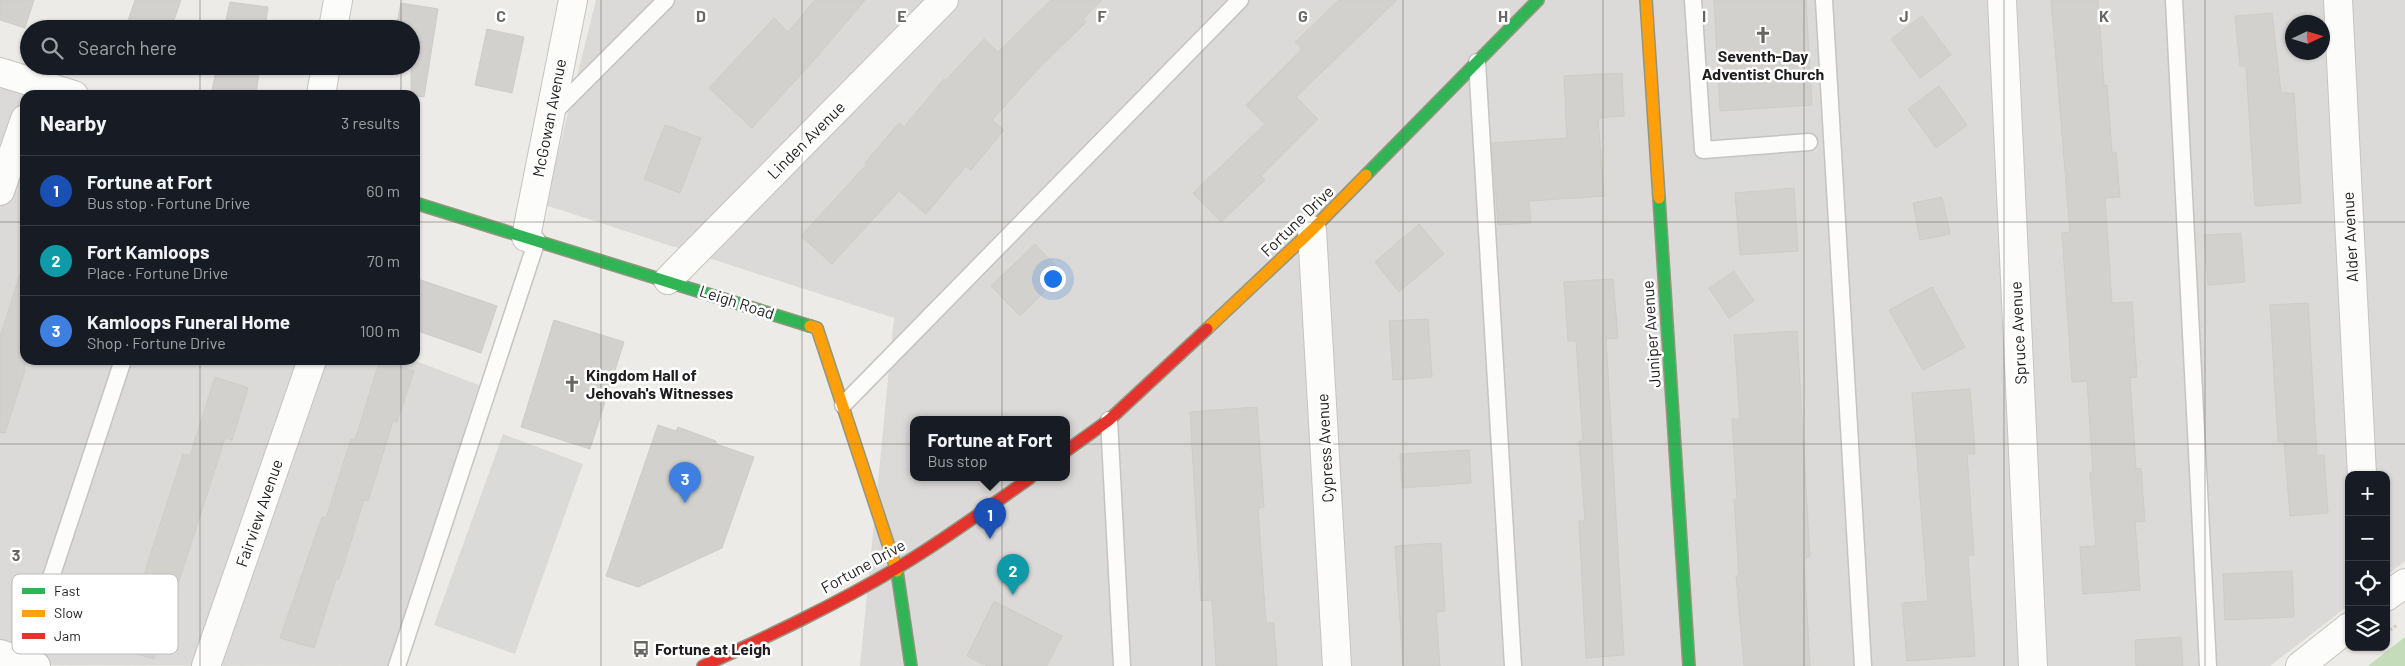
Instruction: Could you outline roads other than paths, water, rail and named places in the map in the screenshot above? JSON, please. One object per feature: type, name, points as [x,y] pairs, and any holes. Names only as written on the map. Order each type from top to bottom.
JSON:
[{"type":"street","points":[[335,20],[338,0]]},
{"type":"street","name":"McGowan Avenue","points":[[531,238],[548,119],[573,0]]},
{"type":"street","name":"Linden Avenue","points":[[668,280],[944,0]]},
{"type":"street","name":"Fortune Drive","points":[[1070,448],[1109,420],[1312,230],[1538,0]]},
{"type":"street","name":"Juniper Avenue","points":[[1646,0],[1689,666]]},
{"type":"street","name":"Spruce Avenue","points":[[2002,0],[2033,666]]},
{"type":"street","name":"Alder Avenue","points":[[2338,0],[2362,471]]},
{"type":"street","points":[[0,72],[35,89]]},
{"type":"street","points":[[322,90],[324,75]]},
{"type":"street","points":[[0,191],[20,133]]},
{"type":"street","name":"Leigh Road","points":[[420,205],[818,328],[897,568],[912,666]]},
{"type":"street","name":"Cypress Avenue","points":[[1312,230],[1337,666]]},
{"type":"street","name":"Fairview Avenue","points":[[206,666],[310,365]]},
{"type":"street","name":"Fortune Drive","points":[[703,666],[773,635],[897,568],[972,520],[1026,481]]},
{"type":"street","points":[[2390,594],[2405,583]]},
{"type":"street","points":[[2300,666],[2345,630]]},
{"type":"lane","points":[[548,119],[666,0]]},
{"type":"lane","points":[[843,405],[1240,0]]},
{"type":"lane","points":[[1694,0],[1703,150],[1809,142]]},
{"type":"lane","points":[[1824,0],[1863,666]]},
{"type":"lane","points":[[2174,0],[2208,666]]},
{"type":"lane","points":[[1477,62],[1513,666]]},
{"type":"lane","points":[[397,666],[531,238]]},
{"type":"lane","points":[[50,574],[121,365]]},
{"type":"lane","points":[[1109,420],[1122,666]]},
{"type":"place","name":"Seventh-Day Adventist Church","points":[[1763,35]]},
{"type":"place","name":"Kingdom Hall of Jehovah's Witnesses","points":[[572,384]]},
{"type":"place","name":"Kamloops Funeral Home","points":[[685,503]]},
{"type":"place","name":"Fortune at Fort","points":[[990,539]]},
{"type":"place","name":"Fort Kamloops","points":[[1013,595]]},
{"type":"place","name":"Fortune at Leigh","points":[[641,649]]}]
